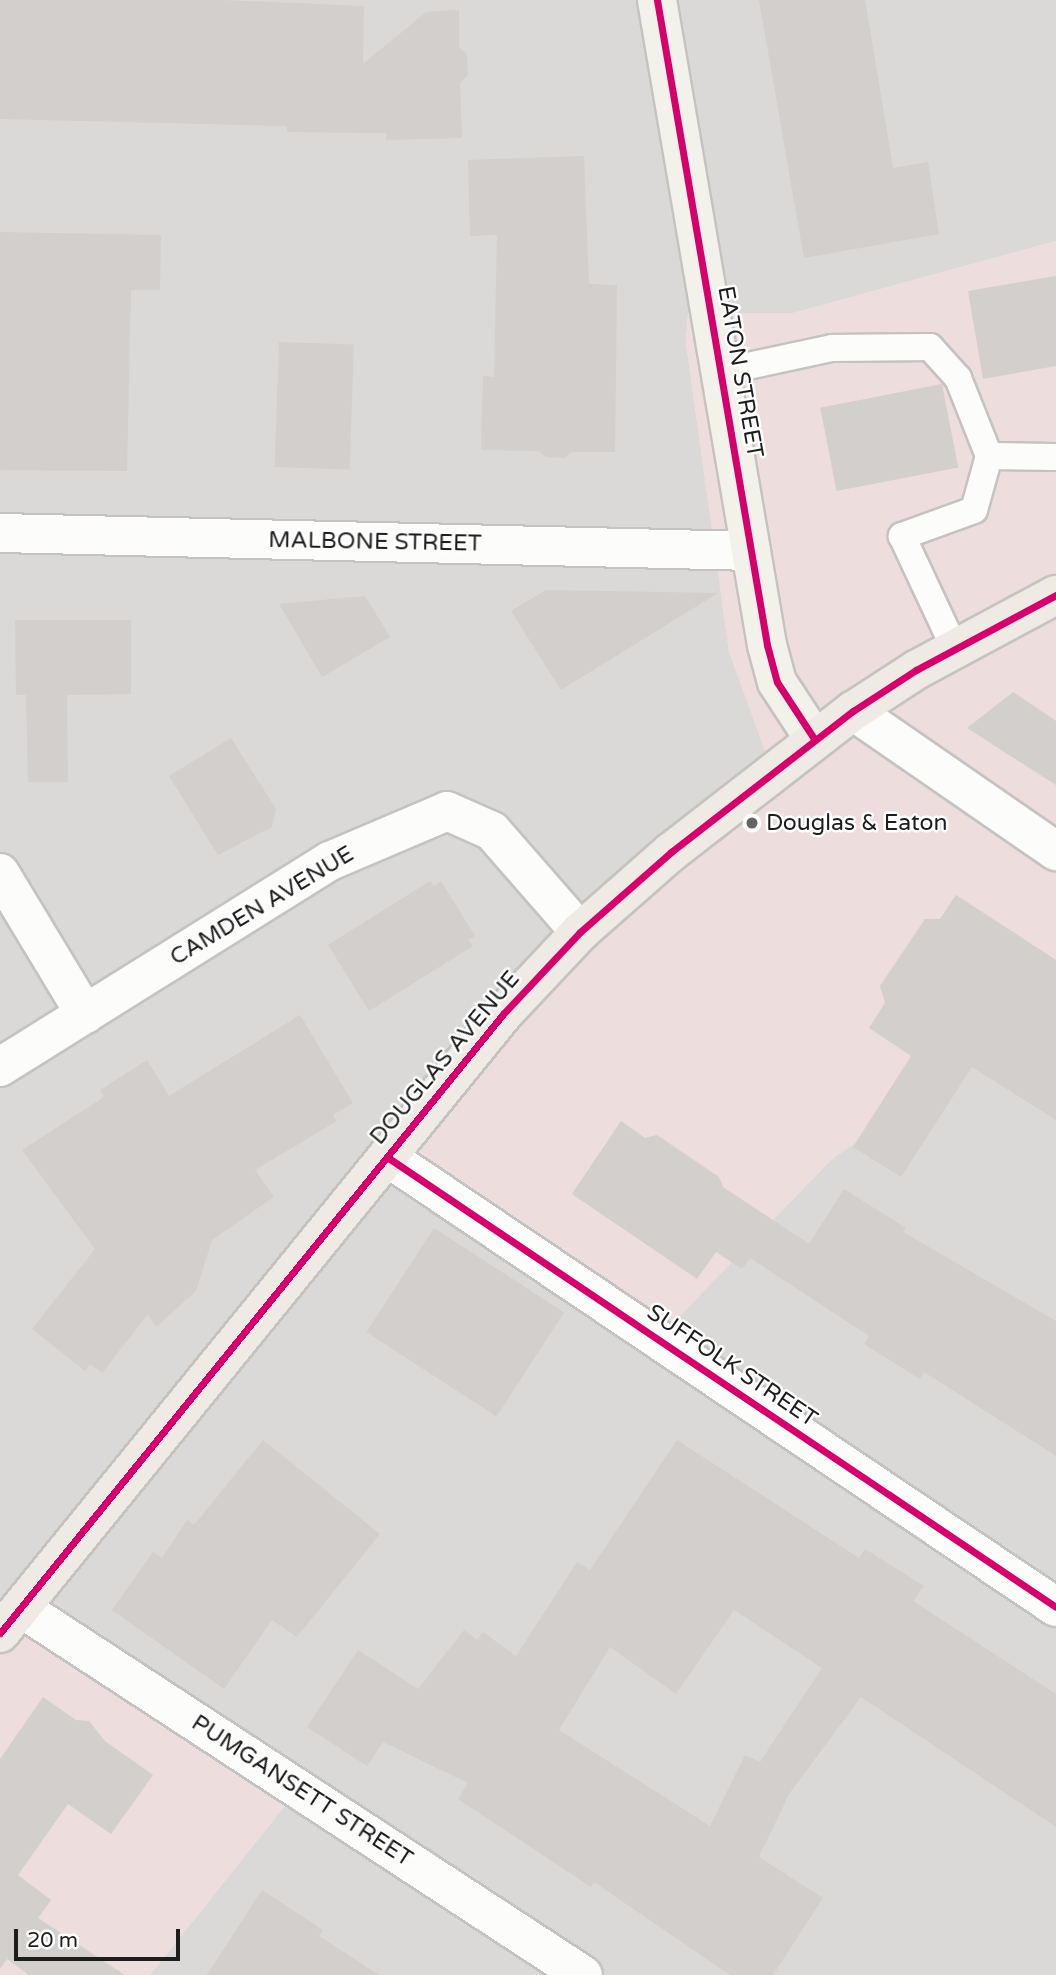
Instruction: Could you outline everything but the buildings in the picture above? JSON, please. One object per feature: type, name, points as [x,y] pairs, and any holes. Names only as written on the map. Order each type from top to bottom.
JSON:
[{"type":"main road","name":"DOUGLAS AVENUE","points":[[10,1620],[503,1014],[580,932],[671,852],[853,711],[955,649],[1056,595]]},
{"type":"street","name":"EATON STREET","points":[[657,0],[751,551],[777,682],[815,740]]},
{"type":"street","name":"MALBONE STREET","points":[[0,533],[751,551]]},
{"type":"street","points":[[853,711],[1056,851]]},
{"type":"street","name":"CAMDEN AVENUE","points":[[0,1067],[330,861],[447,811],[492,831],[580,932]]},
{"type":"street","points":[[0,873],[85,1014]]},
{"type":"street","name":"SUFFOLK STREET","points":[[387,1157],[1056,1607]]},
{"type":"street","name":"PUMGANSETT STREET","points":[[10,1620],[583,1975]]},
{"type":"lane","points":[[720,372],[832,348],[930,346],[958,378],[989,456],[974,510],[902,536],[955,649]]},
{"type":"lane","points":[[989,456],[1056,457]]},
{"type":"shaded area","points":[[0,0],[1056,0],[1056,241],[793,313],[688,313],[686,343],[729,651],[772,770],[666,1330],[832,1159],[1056,1005],[1056,1975],[150,1975],[299,1788],[0,1633]]},
{"type":"shaded area","points":[[1056,241],[1056,1005],[832,1159],[666,1330],[405,1146],[585,930],[772,770],[729,652],[686,343],[688,313],[793,313]]},
{"type":"shaded area","points":[[15,1616],[299,1788],[150,1975],[0,1975],[0,1633]]},
{"type":"cycle path","points":[[657,0],[767,645],[777,682],[815,740]]},
{"type":"cycle path","points":[[0,1633],[503,1014],[580,932],[671,852],[853,711],[916,670],[1056,595]]},
{"type":"cycle path","points":[[387,1157],[1056,1607]]},
{"type":"place","name":"Douglas & Eaton","points":[[752,823]]}]
